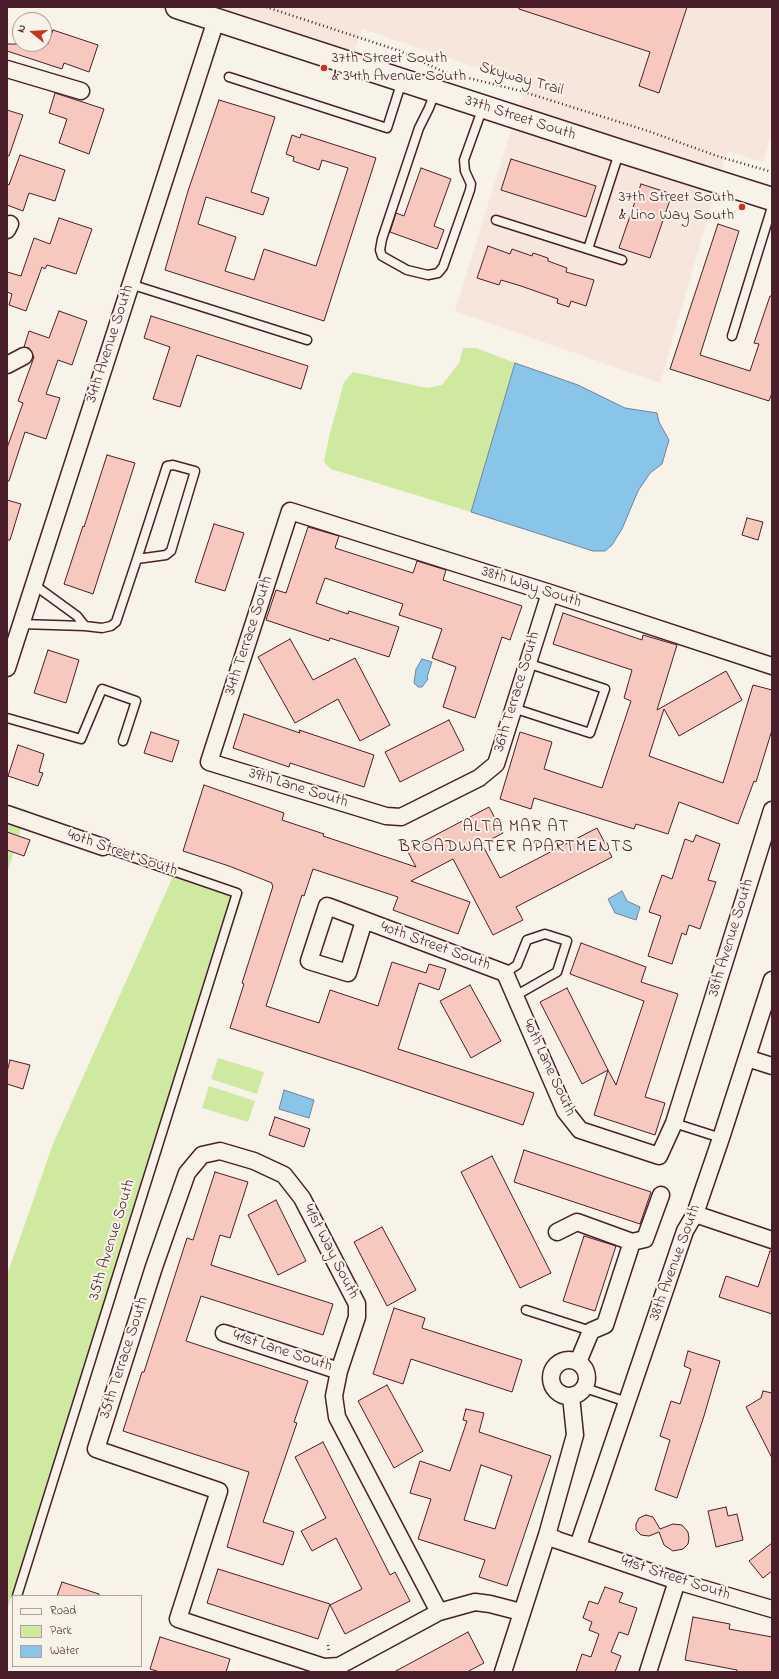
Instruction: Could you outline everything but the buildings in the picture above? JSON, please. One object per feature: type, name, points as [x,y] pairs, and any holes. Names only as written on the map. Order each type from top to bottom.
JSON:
[{"type":"street","name":"37th Street South","points":[[177,7],[772,199]]},
{"type":"street","name":"34th Avenue South","points":[[7,668],[216,20]]},
{"type":"street","points":[[7,69],[81,91]]},
{"type":"street","points":[[7,365],[24,356]]},
{"type":"street","name":"38th Way South","points":[[290,511],[550,593],[772,666]]},
{"type":"street","name":"34th Terrace South","points":[[209,762],[290,511]]},
{"type":"street","name":"36th Terrace South","points":[[386,816],[401,817],[479,778],[496,764],[550,593]]},
{"type":"street","name":"39th Lane South","points":[[209,762],[386,816]]},
{"type":"street","name":"38th Avenue South","points":[[659,1156],[674,1123],[765,857],[772,810]]},
{"type":"street","name":"40th Street South","points":[[7,814],[103,847]]},
{"type":"street","name":"40th Street South","points":[[364,921],[505,973]]},
{"type":"street","name":"40th Lane South","points":[[505,973],[565,1111],[580,1130],[659,1156]]},
{"type":"street","name":"38th Avenue South","points":[[578,1546],[685,1231],[695,1214],[722,1138],[772,980]]},
{"type":"street","points":[[747,1058],[772,1066]]},
{"type":"street","name":"41st Way South","points":[[154,1267],[187,1173],[202,1154],[220,1152],[254,1161],[284,1175],[302,1198],[357,1304],[357,1317],[339,1371],[334,1396],[337,1417],[440,1612]]},
{"type":"street","points":[[557,1232],[576,1222],[632,1242],[645,1239],[661,1195]]},
{"type":"street","points":[[695,1214],[772,1240]]},
{"type":"street","points":[[578,1362],[591,1330],[605,1325],[632,1242]]},
{"type":"street","name":"35th Terrace South","points":[[154,1267],[96,1449],[219,1491],[178,1619],[324,1667],[339,1666],[440,1612]]},
{"type":"street","name":"41st Lane South","points":[[224,1333],[339,1371]]},
{"type":"street","points":[[567,1360],[578,1362],[583,1366],[587,1376],[585,1388],[581,1392],[571,1396],[559,1393],[552,1383],[552,1371],[561,1362],[567,1360]]},
{"type":"street","points":[[503,1672],[521,1612],[548,1535],[575,1435],[571,1396]]},
{"type":"street","name":"41st Street South","points":[[548,1535],[557,1540],[677,1581],[772,1609]]},
{"type":"street","points":[[648,1672],[677,1581]]},
{"type":"street","points":[[440,1612],[475,1602],[490,1604],[521,1612]]},
{"type":"lane","points":[[229,77],[387,128],[402,80]]},
{"type":"lane","points":[[435,91],[420,128],[382,239],[380,250],[382,256],[407,270],[428,275],[438,274],[443,267],[470,190],[464,160],[483,107]]},
{"type":"lane","points":[[588,249],[620,151]]},
{"type":"lane","points":[[732,336],[772,207]]},
{"type":"lane","points":[[496,220],[622,260]]},
{"type":"lane","points":[[130,284],[307,340]]},
{"type":"lane","points":[[21,624],[102,628],[111,626],[116,622],[167,466],[173,465],[195,471],[172,551],[166,555],[137,559]]},
{"type":"lane","points":[[33,584],[77,616],[85,626]]},
{"type":"lane","points":[[513,708],[590,732],[604,689],[527,663]]},
{"type":"lane","points":[[7,718],[81,739],[102,689],[136,701],[123,741]]},
{"type":"lane","name":"40th Street South","points":[[103,847],[237,893]]},
{"type":"lane","name":"35th Avenue South","points":[[17,1595],[237,893]]},
{"type":"lane","points":[[505,973],[517,965],[527,940],[545,934],[567,941],[557,972],[515,996]]},
{"type":"lane","points":[[674,1123],[722,1138]]},
{"type":"lane","points":[[526,1310],[591,1330]]},
{"type":"lane","points":[[585,1388],[627,1402]]},
{"type":"path","name":"Skyway Trail","points":[[266,7],[400,51],[444,72],[521,90],[648,131],[717,156],[772,172]]},
{"type":"shaded area","points":[[201,7],[772,7],[772,132],[763,162],[727,151],[720,175],[518,111],[526,84],[362,29],[352,57]]},
{"type":"shaded area","points":[[513,124],[716,189],[660,383],[455,311]]},
{"type":"green space","points":[[463,348],[476,348],[515,363],[471,512],[331,469],[324,462],[329,437],[344,382],[353,372],[427,388],[442,385],[459,363]]},
{"type":"green space","points":[[7,804],[27,810],[7,873]]},
{"type":"green space","points":[[175,872],[244,892],[7,1610],[7,1275],[53,1144]]},
{"type":"green space","points":[[218,1058],[264,1072],[257,1094],[211,1079]]},
{"type":"green space","points":[[209,1086],[255,1101],[248,1122],[202,1108]]},
{"type":"water","points":[[515,363],[578,385],[625,408],[657,413],[659,422],[669,440],[662,464],[650,473],[638,491],[622,529],[612,545],[605,551],[593,551],[471,512]]},
{"type":"water","points":[[422,659],[432,662],[427,677],[428,679],[422,687],[418,687],[414,683],[416,669]]},
{"type":"water","points":[[622,891],[627,901],[640,907],[636,920],[615,913],[608,899]]},
{"type":"water","points":[[284,1090],[314,1100],[309,1118],[279,1109]]},
{"type":"place","name":"37th Street South & 34th Avenue South","points":[[324,68]]},
{"type":"place","name":"37th Street South & Lino Way South","points":[[742,207]]},
{"type":"district","name":"ALTA MAR AT BROADWATER APARTMENTS","points":[[516,838]]}]
